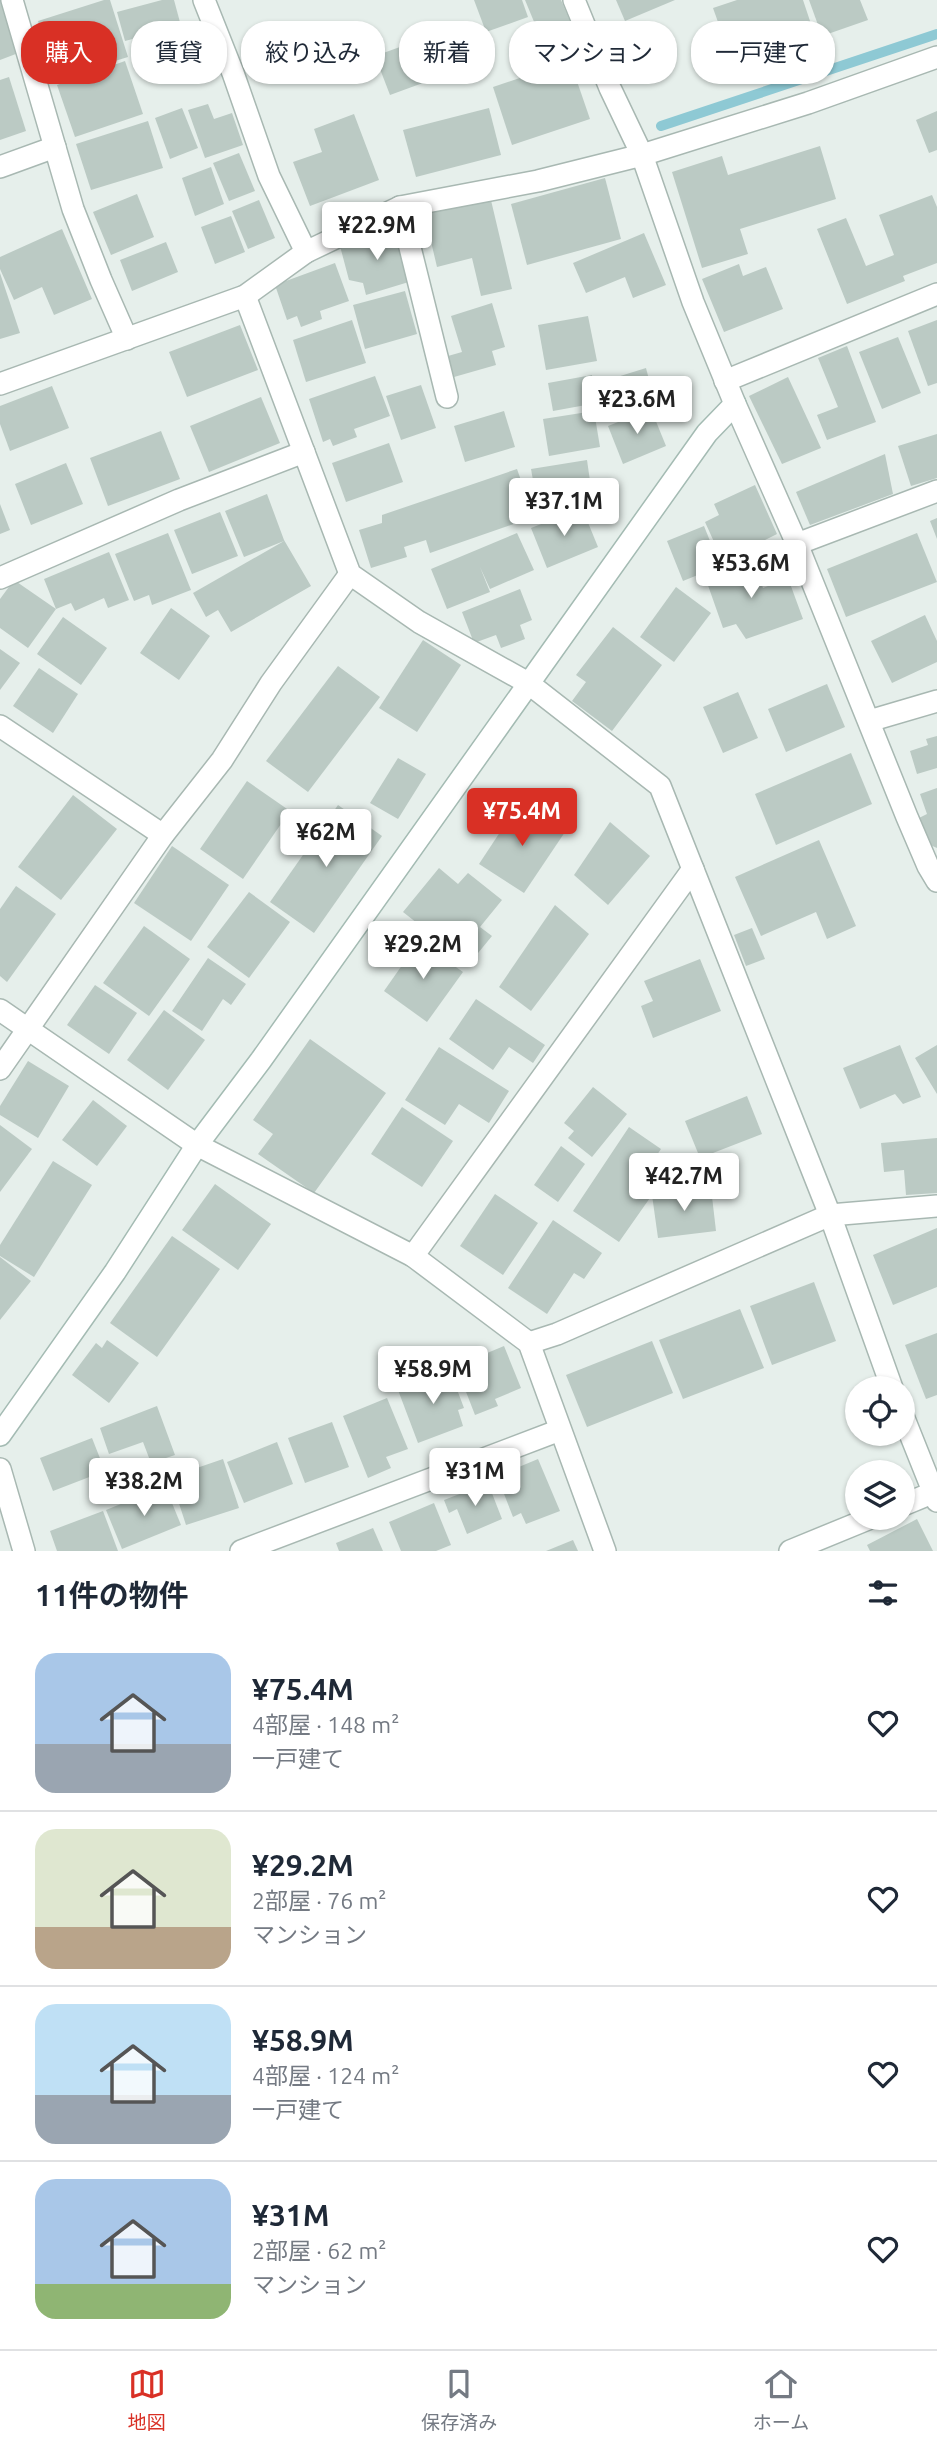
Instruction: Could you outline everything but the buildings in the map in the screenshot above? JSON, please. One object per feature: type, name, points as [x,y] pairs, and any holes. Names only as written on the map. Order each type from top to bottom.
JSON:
[{"type":"street","points":[[12,0],[78,221],[127,339]]},
{"type":"street","points":[[204,0],[269,176],[306,252]]},
{"type":"street","points":[[574,0],[610,88],[642,155],[693,302],[725,381],[797,544],[869,721],[934,870]]},
{"type":"street","points":[[0,384],[245,296],[306,252],[400,207],[538,181],[642,155],[808,103],[937,57]]},
{"type":"street","points":[[0,167],[55,147]]},
{"type":"street","points":[[400,207],[447,397]]},
{"type":"street","points":[[725,381],[937,294]]},
{"type":"street","points":[[245,296],[350,574],[418,622],[528,683],[660,786],[830,1215],[888,1376]]},
{"type":"street","points":[[0,1435],[115,1272],[197,1145],[261,1060],[707,433],[735,404]]},
{"type":"street","points":[[0,578],[179,500],[304,453]]},
{"type":"street","points":[[797,544],[937,491]]},
{"type":"street","points":[[0,1069],[163,835],[222,760],[271,683],[350,574]]},
{"type":"street","points":[[869,721],[937,701]]},
{"type":"street","points":[[0,726],[163,835]]},
{"type":"street","points":[[413,1256],[693,869]]},
{"type":"street","points":[[0,1010],[197,1145],[413,1256],[529,1343],[605,1551]]},
{"type":"street","points":[[529,1343],[557,1334],[830,1215],[937,1206]]},
{"type":"street","points":[[241,1551],[560,1430]]},
{"type":"street","points":[[915,1445],[936,1495],[915,1501]]},
{"type":"street","points":[[0,1469],[24,1551]]},
{"type":"street","points":[[790,1551],[845,1528]]},
{"type":"waterway","points":[[661,126],[937,34]]}]
